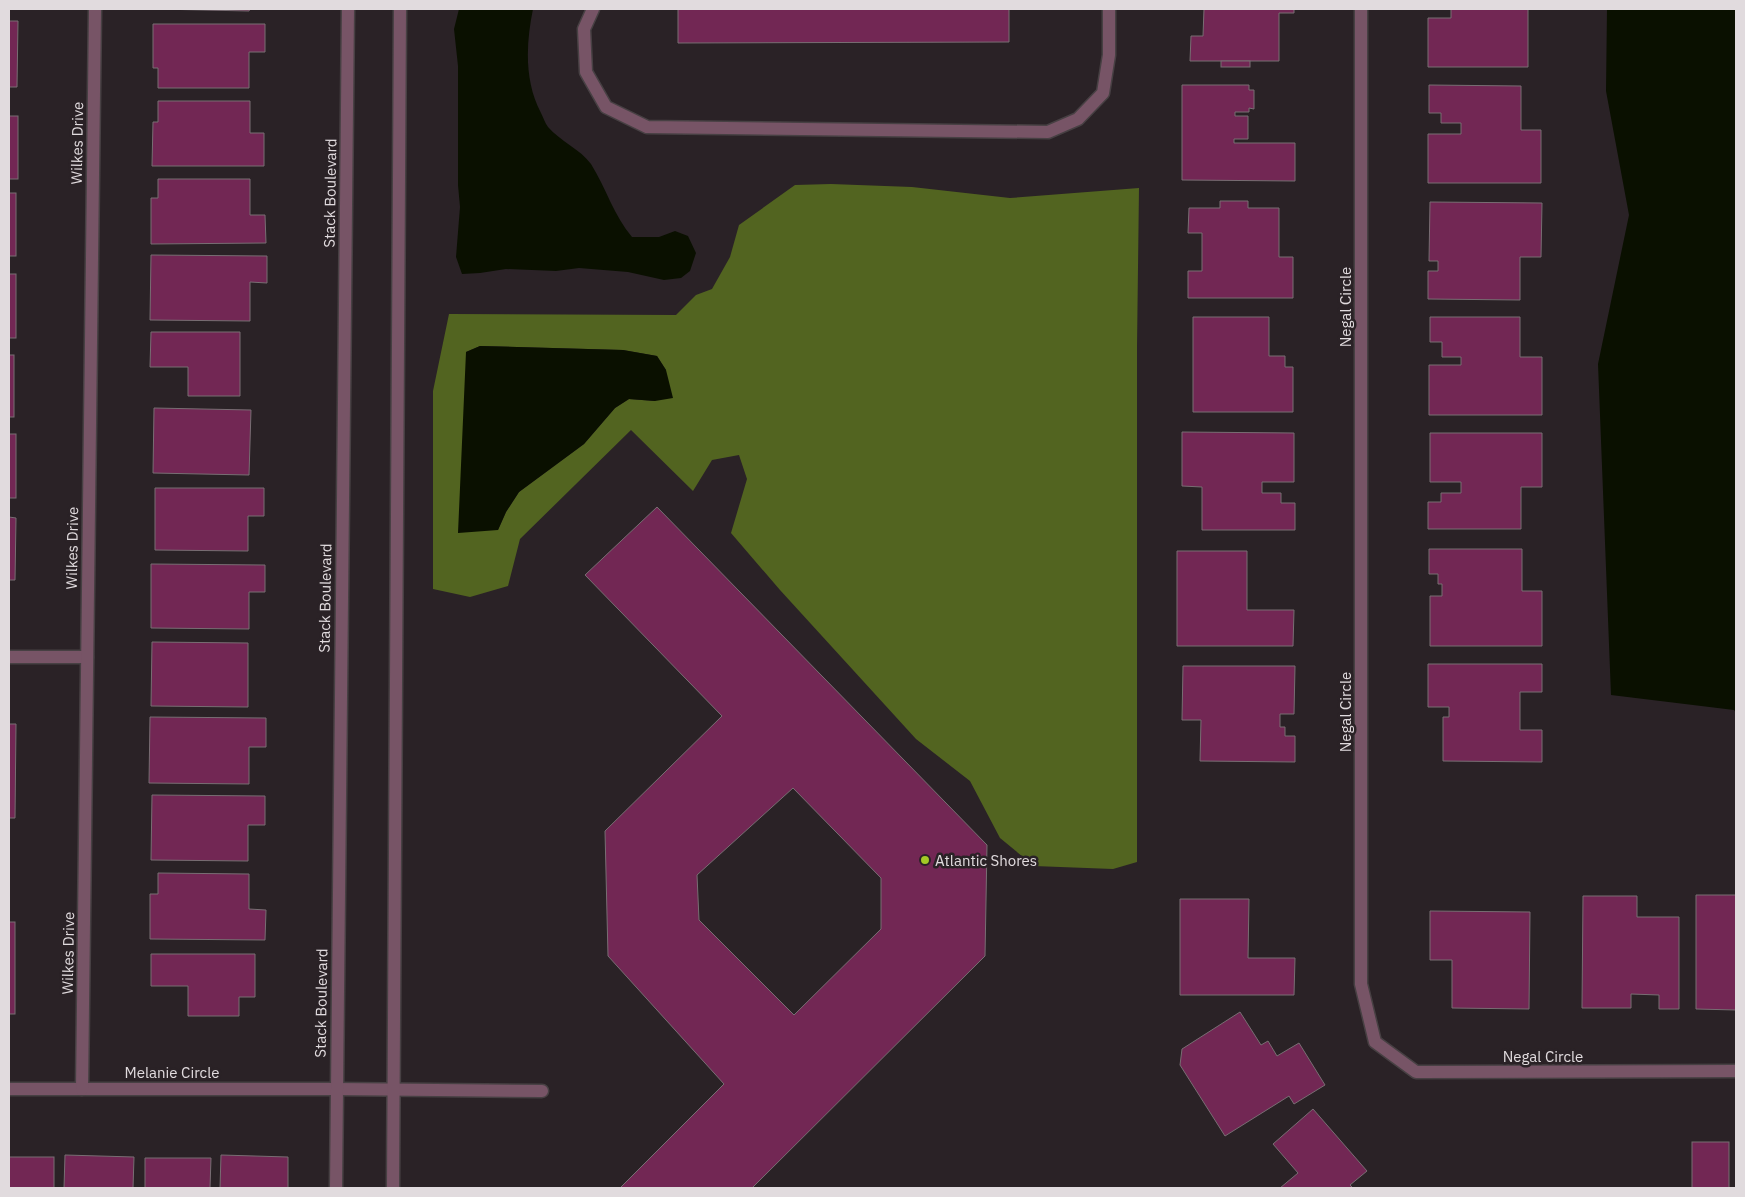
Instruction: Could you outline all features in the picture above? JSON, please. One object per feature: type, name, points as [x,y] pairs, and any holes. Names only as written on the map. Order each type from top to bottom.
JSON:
[{"type":"street","name":"Wilkes Drive","points":[[82,1088],[95,9]]},
{"type":"street","name":"Stack Boulevard","points":[[336,1188],[348,9]]},
{"type":"street","points":[[393,1188],[400,9]]},
{"type":"street","points":[[593,9],[584,29],[586,72],[606,107],[647,128],[1048,132],[1078,118],[1103,93],[1109,55],[1109,9]]},
{"type":"street","name":"Negal Circle","points":[[1361,9],[1361,984],[1375,1042],[1416,1072],[1736,1071]]},
{"type":"street","points":[[9,657],[88,658]]},
{"type":"street","name":"Melanie Circle","points":[[9,1089],[336,1088],[542,1091]]},
{"type":"green space","points":[[831,184],[912,187],[1010,198],[1139,188],[1137,347],[1137,862],[1113,869],[1034,866],[1000,838],[970,781],[916,739],[780,590],[731,533],[747,479],[739,455],[712,460],[693,491],[631,430],[520,539],[508,586],[470,597],[433,589],[433,391],[449,314],[676,315],[696,295],[712,289],[730,257],[739,225],[795,185]],"holes":[[[480,346],[623,350],[657,356],[666,370],[655,401],[629,399],[615,408],[584,444],[519,492],[506,512],[498,530],[466,352]]]},
{"type":"shaded area","points":[[459,9],[533,9],[528,48],[529,75],[535,101],[547,125],[558,137],[591,164],[620,220],[632,237],[659,237],[675,231],[688,236],[696,253],[690,271],[681,278],[664,280],[628,272],[579,268],[556,271],[506,269],[462,274],[456,257],[460,207],[458,185],[458,66],[454,29]]},
{"type":"shaded area","points":[[1607,9],[1736,9],[1736,713],[1734,710],[1611,695],[1598,364],[1629,215],[1606,91]]},
{"type":"shaded area","points":[[480,346],[623,350],[657,356],[666,370],[673,398],[655,401],[629,399],[615,408],[584,444],[519,492],[506,512],[498,530],[458,533],[466,352]]},
{"type":"building","points":[[157,9],[250,9],[249,11]]},
{"type":"building","points":[[678,9],[1009,9],[1009,42],[678,43]]},
{"type":"building","points":[[1204,9],[1294,9],[1294,13],[1279,13],[1279,61],[1190,61],[1191,36],[1203,36]]},
{"type":"building","points":[[1451,9],[1528,9],[1528,67],[1428,67],[1428,18],[1451,18]]},
{"type":"building","points":[[9,21],[18,21],[17,87],[9,87]]},
{"type":"building","points":[[153,24],[265,24],[265,52],[249,52],[249,88],[158,88],[158,68],[153,68]]},
{"type":"building","points":[[1221,61],[1250,61],[1250,67],[1221,67]]},
{"type":"building","points":[[1182,85],[1249,85],[1249,90],[1254,90],[1254,109],[1249,108],[1249,112],[1235,112],[1235,116],[1248,116],[1248,139],[1234,139],[1234,143],[1295,143],[1295,181],[1182,180]]},
{"type":"building","points":[[1429,85],[1521,86],[1521,130],[1541,130],[1541,183],[1428,183],[1428,134],[1461,134],[1461,123],[1441,123],[1441,113],[1429,113]]},
{"type":"building","points":[[158,101],[250,101],[250,133],[264,133],[264,166],[152,166],[153,122],[158,122]]},
{"type":"building","points":[[9,116],[18,116],[18,179],[9,179]]},
{"type":"building","points":[[158,179],[250,179],[250,215],[265,215],[266,243],[151,244],[151,198],[158,198]]},
{"type":"building","points":[[9,193],[16,193],[16,256],[9,256]]},
{"type":"building","points":[[1220,201],[1248,201],[1248,208],[1279,208],[1279,257],[1293,257],[1293,298],[1188,298],[1188,271],[1202,271],[1202,233],[1188,233],[1189,208],[1220,208]]},
{"type":"building","points":[[1430,202],[1542,203],[1541,257],[1520,257],[1520,300],[1428,299],[1428,271],[1438,271],[1438,261],[1429,261]]},
{"type":"building","points":[[151,255],[267,256],[267,283],[250,282],[250,321],[150,320]]},
{"type":"building","points":[[9,274],[16,274],[16,338],[9,338]]},
{"type":"building","points":[[1193,317],[1269,317],[1269,356],[1285,356],[1285,367],[1293,367],[1293,412],[1193,412]]},
{"type":"building","points":[[1430,317],[1520,317],[1520,357],[1542,357],[1542,415],[1429,415],[1429,365],[1461,365],[1461,357],[1442,357],[1442,342],[1430,342]]},
{"type":"building","points":[[151,332],[240,332],[240,396],[188,396],[188,367],[150,367]]},
{"type":"building","points":[[9,355],[14,355],[14,417],[9,417]]},
{"type":"building","points":[[154,408],[251,410],[249,475],[153,473]]},
{"type":"building","points":[[1182,432],[1294,433],[1294,482],[1262,482],[1262,493],[1281,493],[1281,503],[1295,503],[1295,530],[1202,530],[1202,487],[1182,486]]},
{"type":"building","points":[[1430,433],[1542,433],[1542,487],[1521,487],[1521,529],[1428,529],[1428,502],[1441,502],[1441,493],[1461,493],[1461,482],[1430,482]]},
{"type":"building","points":[[9,434],[16,434],[16,498],[9,498]]},
{"type":"building","points":[[155,488],[264,488],[264,516],[248,516],[248,551],[155,550]]},
{"type":"building","name":"Atlantic Shores","points":[[657,507],[987,845],[985,956],[752,1188],[620,1188],[724,1084],[608,956],[605,831],[722,716],[585,575]],"holes":[[[793,788],[881,878],[881,929],[794,1015],[699,920],[697,875]]]},
{"type":"building","points":[[9,517],[16,518],[15,580],[9,580]]},
{"type":"building","points":[[1429,549],[1522,549],[1522,591],[1542,591],[1542,646],[1430,646],[1430,596],[1442,596],[1442,584],[1438,584],[1438,574],[1429,574]]},
{"type":"building","points":[[1177,551],[1247,551],[1247,610],[1294,610],[1293,646],[1177,646]]},
{"type":"building","points":[[151,564],[265,565],[265,592],[249,592],[249,629],[151,628]]},
{"type":"building","points":[[152,642],[248,643],[248,707],[151,706]]},
{"type":"building","points":[[1428,664],[1542,664],[1542,692],[1520,692],[1520,730],[1542,730],[1542,762],[1443,761],[1443,717],[1449,717],[1449,707],[1428,707]]},
{"type":"building","points":[[1183,666],[1295,666],[1294,714],[1280,714],[1280,727],[1285,727],[1285,736],[1295,736],[1295,762],[1200,761],[1201,720],[1182,720]]},
{"type":"building","points":[[150,717],[266,718],[266,747],[249,747],[249,784],[149,783]]},
{"type":"building","points":[[9,724],[16,724],[15,818],[9,818]]},
{"type":"building","points":[[152,795],[265,796],[265,825],[248,825],[248,861],[151,860]]},
{"type":"building","points":[[158,873],[249,874],[249,909],[266,910],[265,940],[150,939],[150,894],[158,894]]},
{"type":"building","points":[[1696,895],[1736,895],[1736,1010],[1696,1009]]},
{"type":"building","points":[[1583,896],[1637,896],[1637,917],[1679,917],[1679,1009],[1659,1009],[1659,995],[1631,994],[1631,1008],[1582,1008]]},
{"type":"building","points":[[1180,899],[1249,899],[1248,958],[1295,958],[1294,995],[1180,995]]},
{"type":"building","points":[[1430,911],[1530,912],[1529,1009],[1452,1008],[1452,960],[1430,960]]},
{"type":"building","points":[[9,922],[15,922],[15,1014],[9,1014]]},
{"type":"building","points":[[151,954],[255,954],[255,997],[239,997],[239,1016],[188,1016],[188,986],[151,986]]},
{"type":"building","points":[[1240,1012],[1261,1045],[1268,1041],[1277,1056],[1299,1043],[1325,1085],[1294,1104],[1289,1096],[1225,1136],[1180,1065],[1182,1049]]},
{"type":"building","points":[[1313,1109],[1367,1171],[1350,1185],[1353,1188],[1280,1188],[1298,1173],[1273,1144]]},
{"type":"building","points":[[1692,1142],[1729,1142],[1729,1188],[1692,1188]]},
{"type":"building","points":[[65,1155],[134,1157],[133,1188],[64,1188]]},
{"type":"building","points":[[221,1155],[288,1157],[288,1188],[220,1188]]},
{"type":"building","points":[[9,1157],[54,1157],[54,1188],[9,1188]]},
{"type":"building","points":[[145,1158],[211,1158],[210,1188],[145,1188]]},
{"type":"place","name":"Atlantic Shores","points":[[925,860]]}]
